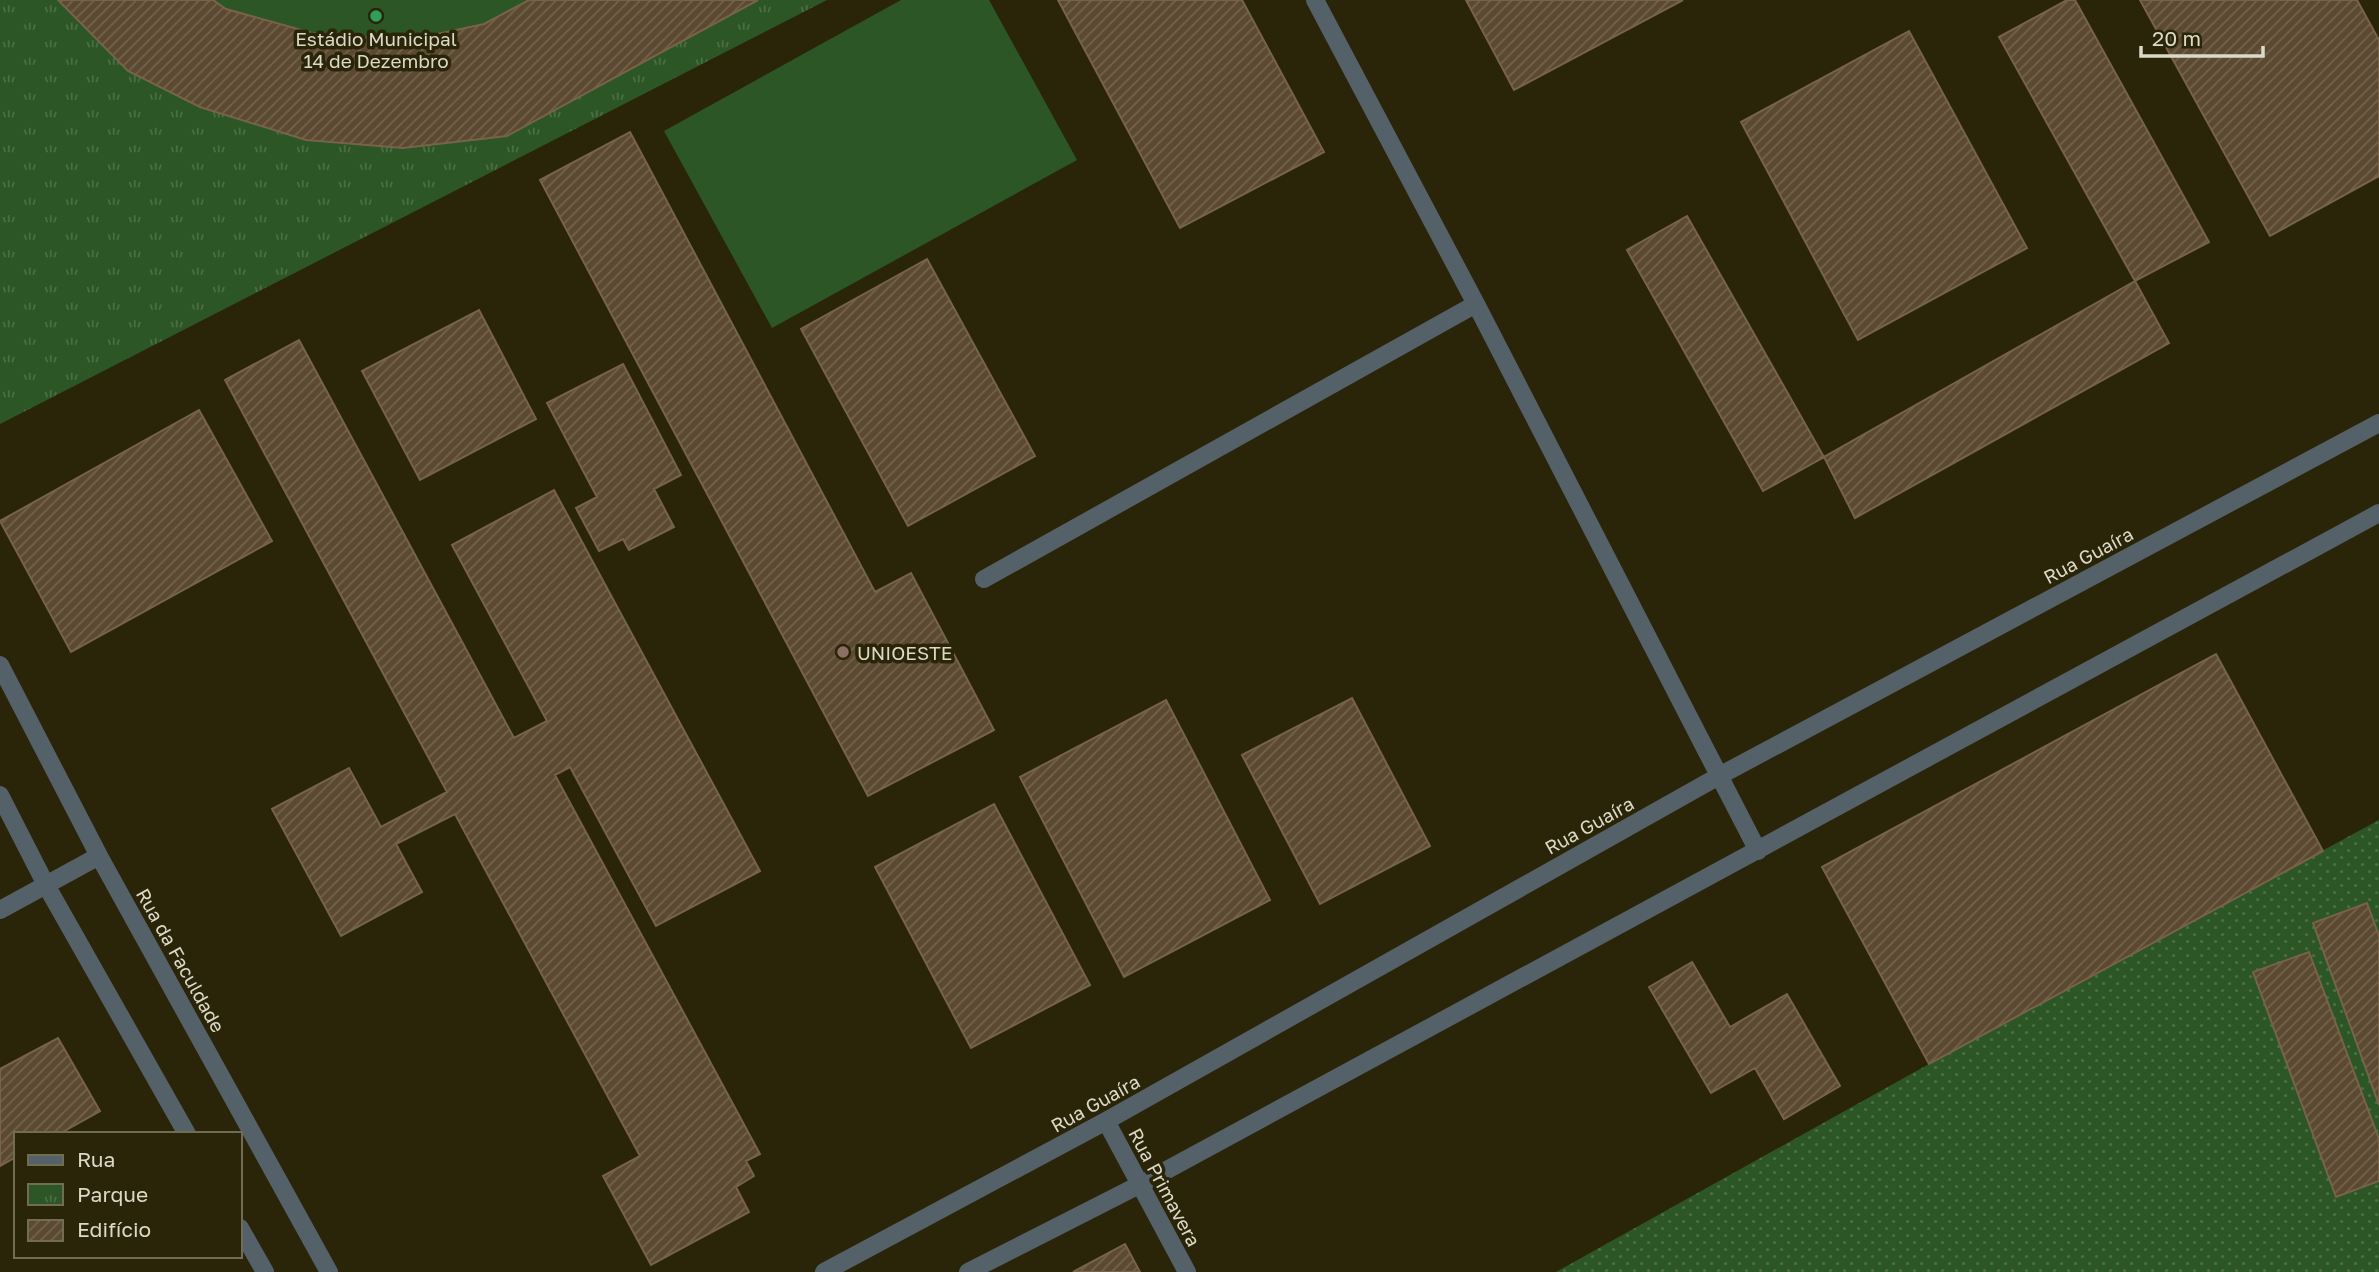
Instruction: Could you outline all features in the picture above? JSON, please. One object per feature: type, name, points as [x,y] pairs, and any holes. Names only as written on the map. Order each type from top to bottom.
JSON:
[{"type":"street","points":[[1315,0],[1476,304],[1758,851]]},
{"type":"street","points":[[984,579],[1476,304]]},
{"type":"street","name":"Rua Guaíra","points":[[824,1272],[1106,1121],[1719,776],[2379,423]]},
{"type":"street","points":[[968,1272],[1140,1184],[2379,513]]},
{"type":"street","name":"Rua da Faculdade","points":[[0,665],[99,856],[329,1272]]},
{"type":"street","points":[[0,795],[46,885],[186,1132]]},
{"type":"street","points":[[0,910],[99,856]]},
{"type":"street","name":"Rua Primavera","points":[[1106,1121],[1187,1272]]},
{"type":"street","points":[[242,1232],[265,1272]]},
{"type":"green space","points":[[0,0],[827,0],[0,424]]},
{"type":"green space","name":"Estádio Municipal 14 de Dezembro","points":[[213,0],[529,0],[484,24],[405,41],[312,33],[226,9]]},
{"type":"green space","points":[[901,0],[989,0],[1077,160],[772,328],[664,131]]},
{"type":"green space","points":[[2379,820],[2379,1272],[1556,1272],[1929,1064]]},
{"type":"building","points":[[58,0],[213,0],[226,9],[312,33],[405,41],[484,24],[529,0],[758,0],[507,136],[403,148],[306,140],[200,107],[128,71]]},
{"type":"building","points":[[1058,0],[1242,0],[1324,152],[1180,228]]},
{"type":"building","points":[[1466,0],[1683,0],[1514,90]]},
{"type":"building","points":[[2067,0],[2075,0],[2209,242],[2135,281],[1999,37]]},
{"type":"building","points":[[2140,0],[2357,0],[2379,40],[2379,176],[2270,236]]},
{"type":"building","points":[[1909,31],[2027,248],[1858,340],[1741,122]]},
{"type":"building","points":[[630,132],[875,592],[911,573],[994,730],[868,796],[540,180]]},
{"type":"building","points":[[1687,216],[1824,457],[1763,491],[1627,250]]},
{"type":"building","points":[[927,259],[1035,456],[908,526],[801,329]]},
{"type":"building","points":[[2135,281],[2169,343],[1855,518],[1824,457]]},
{"type":"building","points":[[479,310],[536,419],[420,480],[362,371]]},
{"type":"building","points":[[299,340],[514,738],[547,721],[452,545],[554,490],[760,871],[656,926],[570,767],[555,775],[760,1154],[746,1161],[754,1176],[736,1187],[749,1212],[651,1265],[603,1176],[640,1156],[455,814],[396,844],[422,892],[341,936],[272,809],[349,768],[381,827],[447,792],[225,380]]},
{"type":"building","points":[[623,364],[681,475],[654,489],[674,527],[629,550],[623,539],[599,551],[576,508],[597,497],[547,403]]},
{"type":"building","points":[[199,410],[272,541],[71,652],[0,521]]},
{"type":"building","points":[[2216,654],[2323,851],[1929,1064],[1822,867]]},
{"type":"building","points":[[1352,698],[1430,846],[1320,904],[1242,755]]},
{"type":"building","points":[[1166,700],[1270,900],[1124,977],[1020,777]]},
{"type":"building","points":[[994,804],[1090,985],[971,1048],[875,867]]},
{"type":"building","points":[[2367,903],[2379,936],[2379,1105],[2313,923]]},
{"type":"building","points":[[2309,952],[2379,1139],[2379,1181],[2336,1197],[2253,972]]},
{"type":"building","points":[[1692,962],[1730,1027],[1787,994],[1840,1086],[1784,1119],[1755,1068],[1711,1093],[1649,987]]},
{"type":"building","points":[[58,1038],[100,1111],[63,1132],[14,1132],[14,1158],[0,1166],[0,1069]]},
{"type":"building","points":[[1125,1244],[1140,1272],[1073,1272]]},
{"type":"place","name":"Estádio Municipal 14 de Dezembro","points":[[376,16]]},
{"type":"place","name":"UNIOESTE","points":[[843,652]]}]
